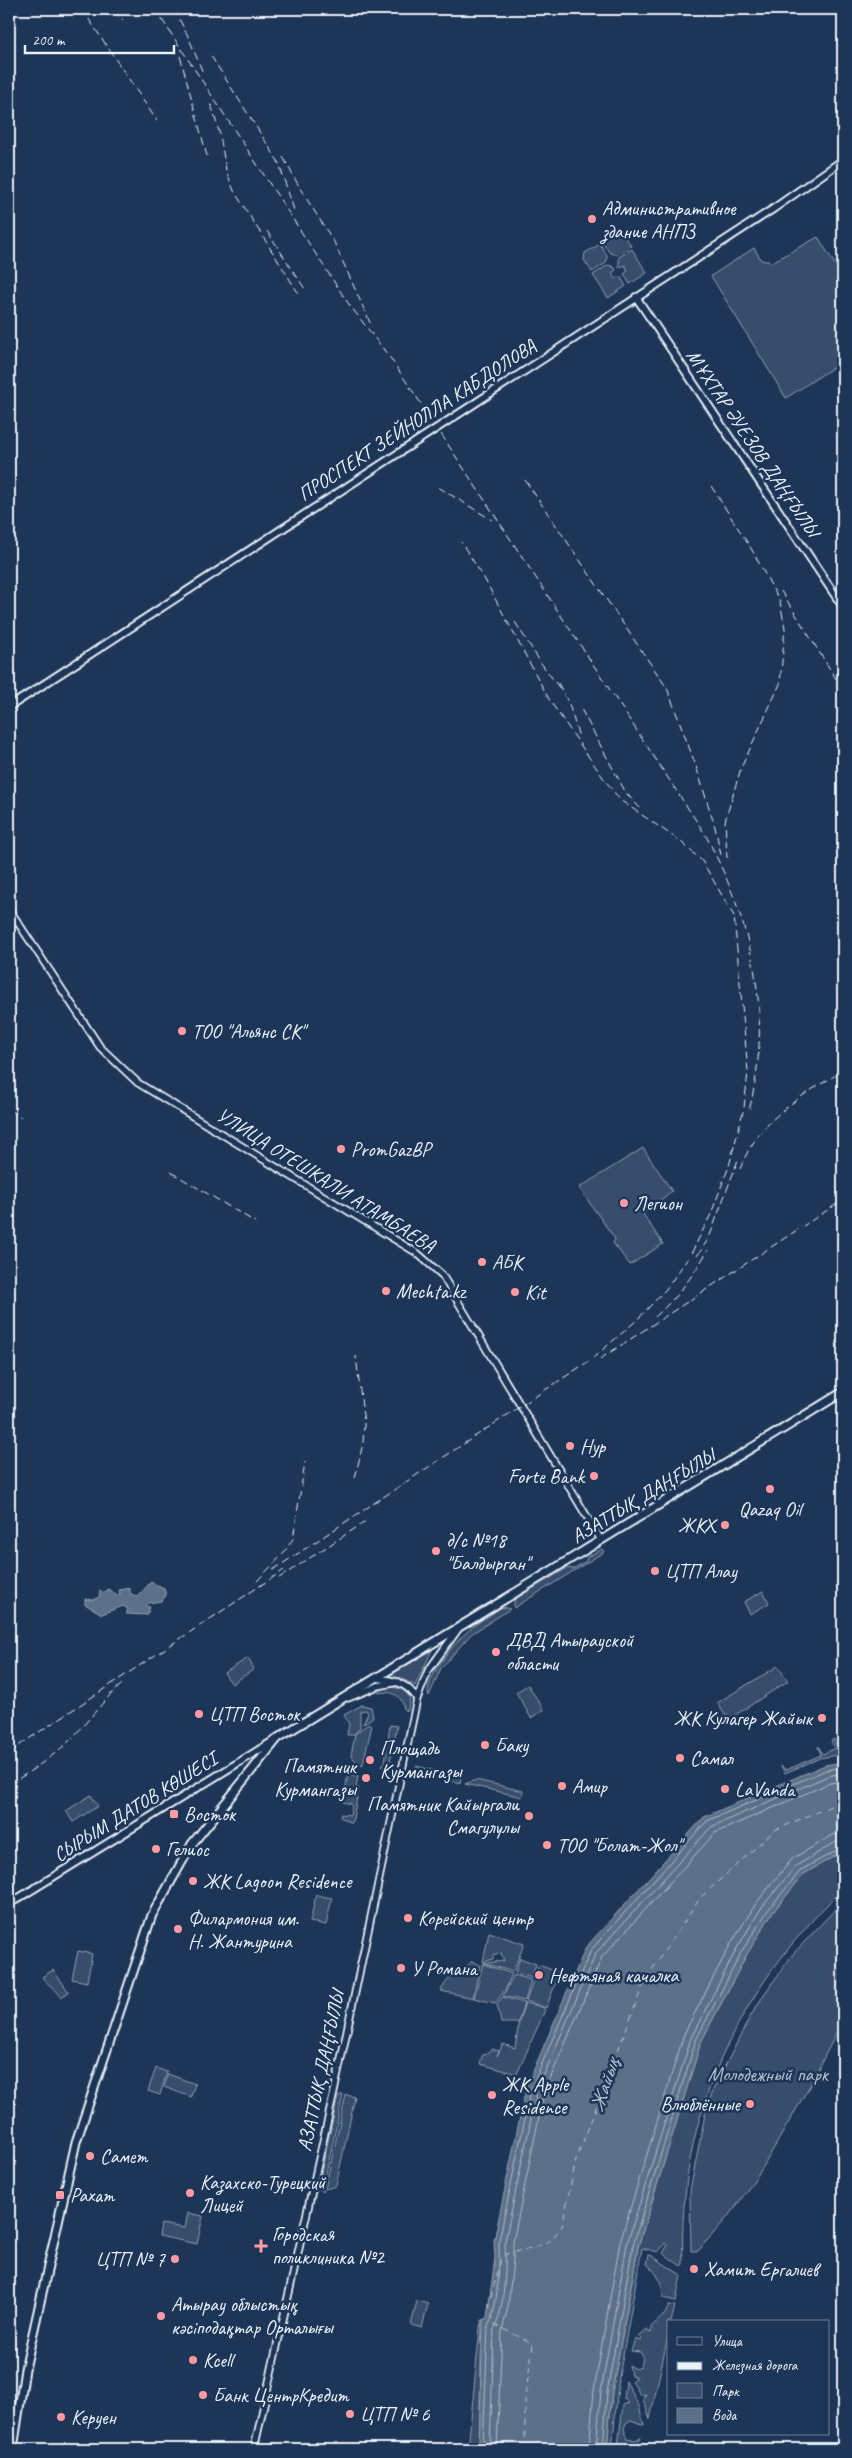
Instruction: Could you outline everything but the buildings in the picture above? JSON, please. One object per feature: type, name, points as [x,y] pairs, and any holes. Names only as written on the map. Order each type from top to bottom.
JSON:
[{"type":"main road","name":"ПРОСПЕКТ ЗЕЙНОЛЛА КАБДОЛОВА","points":[[9,707],[773,209],[843,160]]},
{"type":"main road","name":"МҰХТАР ӘУЕЗОВ ДАҢҒЫЛЫ","points":[[636,297],[843,607]]},
{"type":"main road","name":"АЗАТТЫҚ ДАҢҒЫЛЫ","points":[[13,2449],[24,2377],[76,2142],[147,1928],[160,1898],[192,1844],[278,1738],[843,1392]]},
{"type":"main road","name":"СЫРЫМ ДАТОВ КӨШЕСІ","points":[[9,1904],[278,1738]]},
{"type":"street","name":"УЛИЦА ОТЕШКАЛИ АТАМБАЕВА","points":[[9,909],[100,1047],[138,1082],[418,1253],[442,1275],[601,1540]]},
{"type":"street","name":"АЗАТТЫҚ ДАҢҒЫЛЫ","points":[[254,2449],[334,2092],[417,1698],[428,1671],[459,1628]]},
{"type":"street","points":[[376,1678],[398,1682],[412,1690],[417,1698]]},
{"type":"street","points":[[335,1702],[378,1686],[398,1682]]},
{"type":"street","points":[[842,2449],[843,2386]]},
{"type":"green space","points":[[617,231],[623,233],[631,246],[617,255],[610,253],[602,242]]},
{"type":"green space","points":[[818,237],[843,277],[843,361],[786,398],[711,276],[754,248],[761,260],[772,262]]},
{"type":"green space","points":[[600,244],[607,255],[606,263],[592,272],[584,260],[585,253]]},
{"type":"green space","points":[[632,249],[647,273],[630,284],[624,274],[628,271],[625,265],[619,268],[619,257]]},
{"type":"green space","points":[[608,265],[616,270],[612,273],[615,279],[620,276],[626,286],[608,298],[593,275]]},
{"type":"green space","name":"Легион","points":[[643,1148],[672,1191],[643,1214],[663,1244],[630,1265],[613,1243],[615,1239],[579,1188]]},
{"type":"green space","points":[[602,1549],[604,1552],[514,1608],[514,1600],[567,1568],[573,1569],[586,1561],[587,1557]]},
{"type":"green space","points":[[763,1591],[769,1603],[750,1614],[744,1602]]},
{"type":"green space","points":[[502,1607],[510,1609],[471,1634],[441,1668],[429,1696],[430,1681],[448,1653],[471,1628]]},
{"type":"green space","points":[[432,1650],[415,1686],[401,1678],[389,1676]]},
{"type":"green space","points":[[248,1658],[254,1669],[232,1684],[224,1673]]},
{"type":"green space","points":[[778,1666],[788,1681],[732,1717],[725,1715],[717,1703]]},
{"type":"green space","points":[[528,1685],[544,1710],[531,1718],[516,1692]]},
{"type":"green space","points":[[387,1687],[398,1688],[406,1693],[410,1699],[408,1711],[404,1710],[402,1701],[396,1695],[388,1692],[379,1693],[377,1689]]},
{"type":"green space","points":[[362,1705],[371,1707],[373,1717],[363,1724],[368,1713],[366,1710],[360,1711],[360,1728],[353,1735],[347,1735],[349,1724],[344,1715]]},
{"type":"green space","points":[[369,1723],[372,1725],[363,1764],[360,1765],[351,1756],[355,1734]]},
{"type":"green space","points":[[390,1725],[397,1726],[389,1767],[382,1765],[385,1762]]},
{"type":"green space","points":[[834,1739],[839,1747],[842,1745],[843,1739],[843,1754],[820,1758],[785,1773],[781,1766],[786,1770],[821,1755],[818,1746],[823,1754],[835,1748],[831,1741]]},
{"type":"green space","points":[[416,1766],[461,1777],[460,1783],[414,1773]]},
{"type":"green space","points":[[348,1774],[358,1776],[356,1788],[359,1788],[352,1823],[340,1817],[341,1814],[350,1815],[352,1804],[343,1802]]},
{"type":"green space","points":[[476,1780],[523,1791],[522,1797],[465,1784]]},
{"type":"green space","points":[[91,1795],[98,1806],[73,1822],[66,1811]]},
{"type":"green space","points":[[843,1851],[843,1889],[805,1928],[772,1970],[744,2013],[721,2059],[703,2107],[691,2157],[684,2209],[683,2264],[681,2266],[663,2253],[668,2245],[666,2243],[658,2252],[642,2248],[619,2377],[612,2449],[607,2449],[612,2392],[638,2247],[701,2042],[747,1954],[772,1913],[804,1874]]},
{"type":"green space","points":[[316,1895],[332,1898],[326,1925],[310,1922]]},
{"type":"green space","name":"Молодежный парк","points":[[843,1901],[843,2020],[809,2087],[763,2167],[733,2211],[698,2251],[691,2251],[690,2191],[706,2109],[714,2088],[750,2017],[765,1993],[793,1954]]},
{"type":"green space","points":[[489,1932],[524,1944],[513,1972],[484,1963],[504,1961],[501,1953],[493,1956],[493,1959],[483,1962]]},
{"type":"green space","points":[[78,1951],[92,1954],[87,1982],[72,1979]]},
{"type":"green space","points":[[520,1958],[536,1964],[532,1978],[515,1973]]},
{"type":"green space","points":[[472,1961],[480,1965],[473,1998],[441,1991],[447,1981]]},
{"type":"green space","points":[[483,1964],[512,1974],[505,1990],[495,2003],[474,1998]]},
{"type":"green space","points":[[539,1965],[557,1972],[556,1975],[558,1977],[546,2008],[526,2001],[534,1979],[540,1980],[542,1974],[537,1971]]},
{"type":"green space","points":[[53,1970],[69,1992],[61,1997],[42,1977]]},
{"type":"green space","points":[[514,1975],[531,1980],[525,2001],[503,1996]]},
{"type":"green space","points":[[502,1997],[524,2003],[518,2023],[501,2023],[497,2004]]},
{"type":"green space","points":[[525,2003],[542,2007],[545,2010],[517,2074],[480,2064],[482,2056],[492,2049],[499,2051],[497,2056],[503,2044],[515,2048],[519,2021]]},
{"type":"green space","points":[[156,2068],[167,2072],[160,2095],[148,2091]]},
{"type":"green space","points":[[168,2074],[195,2084],[191,2097],[164,2087]]},
{"type":"green space","points":[[340,2095],[343,2095],[322,2192],[318,2187]]},
{"type":"green space","points":[[346,2095],[355,2097],[336,2186],[325,2189]]},
{"type":"green space","points":[[188,2213],[203,2216],[197,2244],[159,2236],[161,2224],[185,2228]]},
{"type":"green space","points":[[649,2254],[681,2275],[676,2301],[663,2298],[659,2279],[647,2264]]},
{"type":"green space","points":[[417,2301],[428,2304],[422,2328],[411,2325]]},
{"type":"green space","points":[[669,2305],[675,2306],[672,2320],[667,2320],[667,2341],[650,2419],[643,2399],[646,2394],[640,2395],[632,2380],[637,2377],[631,2376],[629,2365],[636,2369],[641,2367],[643,2357],[640,2352],[631,2351],[635,2339],[640,2341],[641,2338],[638,2336],[646,2329],[651,2333],[651,2327],[665,2314]]},
{"type":"green space","points":[[482,2320],[479,2449],[468,2449],[480,2327]]},
{"type":"green space","points":[[626,2381],[639,2406],[644,2425],[631,2420],[626,2423],[624,2429],[628,2438],[635,2440],[641,2437],[634,2449],[624,2449],[623,2446],[618,2445],[623,2405],[629,2403],[624,2399]]},
{"type":"water","points":[[151,1582],[164,1588],[166,1596],[161,1601],[148,1603],[146,1606],[150,1607],[147,1615],[126,1614],[128,1609],[123,1606],[102,1614],[85,1604],[85,1599],[93,1600],[99,1597],[100,1590],[104,1593],[108,1589],[118,1595],[120,1594],[119,1590],[130,1588],[130,1593],[137,1597]]},
{"type":"water","name":"Жайық","points":[[843,1762],[843,1851],[804,1874],[772,1913],[747,1954],[701,2042],[638,2247],[612,2392],[607,2449],[479,2449],[483,2320],[487,2318],[495,2258],[494,2241],[526,2088],[586,1947],[704,1817],[825,1765]]},
{"type":"ferry route","points":[[525,2449],[525,2397],[533,2346],[530,2342],[495,2325],[489,2304],[501,2259],[506,2254],[536,2247],[551,2240],[562,2226],[576,2160],[645,1980],[701,1897],[775,1830],[843,1801]]},
{"type":"railway","points":[[82,9],[157,121]]},
{"type":"railway","points":[[115,9],[123,20]]},
{"type":"railway","points":[[155,9],[348,303],[391,359],[422,405]]},
{"type":"railway","points":[[174,9],[188,36],[203,73]]},
{"type":"railway","points":[[180,56],[207,156]]},
{"type":"railway","points":[[211,56],[278,161],[295,213]]},
{"type":"railway","points":[[211,104],[220,135],[226,170],[234,191],[299,294]]},
{"type":"railway","points":[[283,157],[301,190],[334,242],[372,327]]},
{"type":"railway","points":[[267,231],[305,289]]},
{"type":"railway","points":[[441,434],[705,834],[721,867],[746,935],[754,969],[758,1003],[759,1038],[756,1074],[749,1111]]},
{"type":"railway","points":[[525,480],[667,688],[696,766],[715,827],[721,855]]},
{"type":"railway","points":[[711,486],[752,550],[780,602],[785,628],[780,684],[741,768],[725,821],[727,858]]},
{"type":"railway","points":[[438,487],[492,520]]},
{"type":"railway","points":[[273,1570],[592,1359],[637,1320],[666,1289],[691,1254],[711,1214],[729,1166],[744,1108],[748,1072],[734,916],[702,861],[680,841],[620,800],[602,776],[550,701],[484,578],[461,542]]},
{"type":"railway","points":[[781,591],[843,690]]},
{"type":"railway","points":[[515,622],[561,690]]},
{"type":"railway","points":[[558,683],[569,704],[579,737]]},
{"type":"railway","points":[[581,709],[626,793],[641,809]]},
{"type":"railway","points":[[740,1169],[748,1152],[769,1123],[796,1100],[843,1071]]},
{"type":"railway","points":[[9,1110],[21,1117]]},
{"type":"railway","points":[[697,1256],[709,1238],[738,1160]]},
{"type":"railway","points":[[171,1172],[255,1222]]},
{"type":"railway","points":[[600,1359],[843,1200]]},
{"type":"railway","points":[[655,1317],[684,1286],[708,1250]]},
{"type":"railway","points":[[355,1478],[363,1443],[364,1424],[356,1356]]},
{"type":"railway","points":[[257,1581],[282,1555],[293,1539],[305,1462]]},
{"type":"railway","points":[[279,1578],[365,1522]]},
{"type":"railway","points":[[9,1752],[284,1570]]},
{"type":"railway","points":[[9,1785],[45,1761],[66,1744],[122,1684]]},
{"type":"place","name":"Административное здание АНПЗ","points":[[592,219]]},
{"type":"place","name":"ТОО \"Альянс СК\"","points":[[182,1031]]},
{"type":"place","name":"PromGazBP","points":[[341,1149]]},
{"type":"place","name":"Легион","points":[[624,1203]]},
{"type":"place","name":"АБК","points":[[482,1262]]},
{"type":"place","name":"Mechta.kz","points":[[386,1291]]},
{"type":"place","name":"Kit","points":[[515,1292]]},
{"type":"place","name":"Нур","points":[[570,1446]]},
{"type":"place","name":"Forte Bank","points":[[594,1476]]},
{"type":"place","name":"Qazaq Oil","points":[[770,1489]]},
{"type":"place","name":"ЖКХ","points":[[725,1525]]},
{"type":"place","name":"д/с №18 \"Балдырган\"","points":[[436,1551]]},
{"type":"place","name":"ЦТП Алау","points":[[655,1571]]},
{"type":"place","name":"ДВД Атырауской области","points":[[496,1652]]},
{"type":"place","name":"ЦТП Восток","points":[[199,1714]]},
{"type":"place","name":"ЖК Кулагер Жайык","points":[[822,1718]]},
{"type":"place","name":"Баку","points":[[485,1745]]},
{"type":"place","name":"Самал","points":[[680,1758]]},
{"type":"place","name":"Площадь Курмангазы","points":[[370,1760]]},
{"type":"place","name":"Памятник Курмангазы","points":[[366,1778]]},
{"type":"place","name":"Амир","points":[[562,1786]]},
{"type":"place","name":"LaVanda","points":[[725,1789]]},
{"type":"place","name":"Восток","points":[[174,1814]]},
{"type":"place","name":"Памятник Кайыргали Смагулулы","points":[[529,1816]]},
{"type":"place","name":"ТОО \"Болат-Жол\"","points":[[547,1845]]},
{"type":"place","name":"Гелиос","points":[[156,1849]]},
{"type":"place","name":"ЖК Lagoon Residence","points":[[193,1881]]},
{"type":"place","name":"Корейский центр","points":[[408,1918]]},
{"type":"place","name":"Филармония им. Н. Жантурина","points":[[178,1929]]},
{"type":"place","name":"У Романа","points":[[401,1968]]},
{"type":"place","name":"Нефтяная качалка","points":[[539,1975]]},
{"type":"place","name":"ЖК Apple Residence","points":[[492,2095]]},
{"type":"place","name":"Влюблённые","points":[[750,2104]]},
{"type":"place","name":"Самет","points":[[90,2156]]},
{"type":"place","name":"Казахско-Турецкий Лицей","points":[[190,2193]]},
{"type":"place","name":"Рахат","points":[[60,2195]]},
{"type":"place","name":"Городская поликлиника №2","points":[[261,2246]]},
{"type":"place","name":"ЦТП № 7","points":[[175,2259]]},
{"type":"place","name":"Хамит Ергалиев","points":[[694,2269]]},
{"type":"place","name":"Атырау облыстық кәсіподақтар Орталығы","points":[[161,2316]]},
{"type":"place","name":"Kcell","points":[[193,2360]]},
{"type":"place","name":"Банк ЦентрКредит","points":[[203,2395]]},
{"type":"place","name":"ЦТП № 6","points":[[350,2414]]},
{"type":"place","name":"Керуен","points":[[61,2417]]}]
